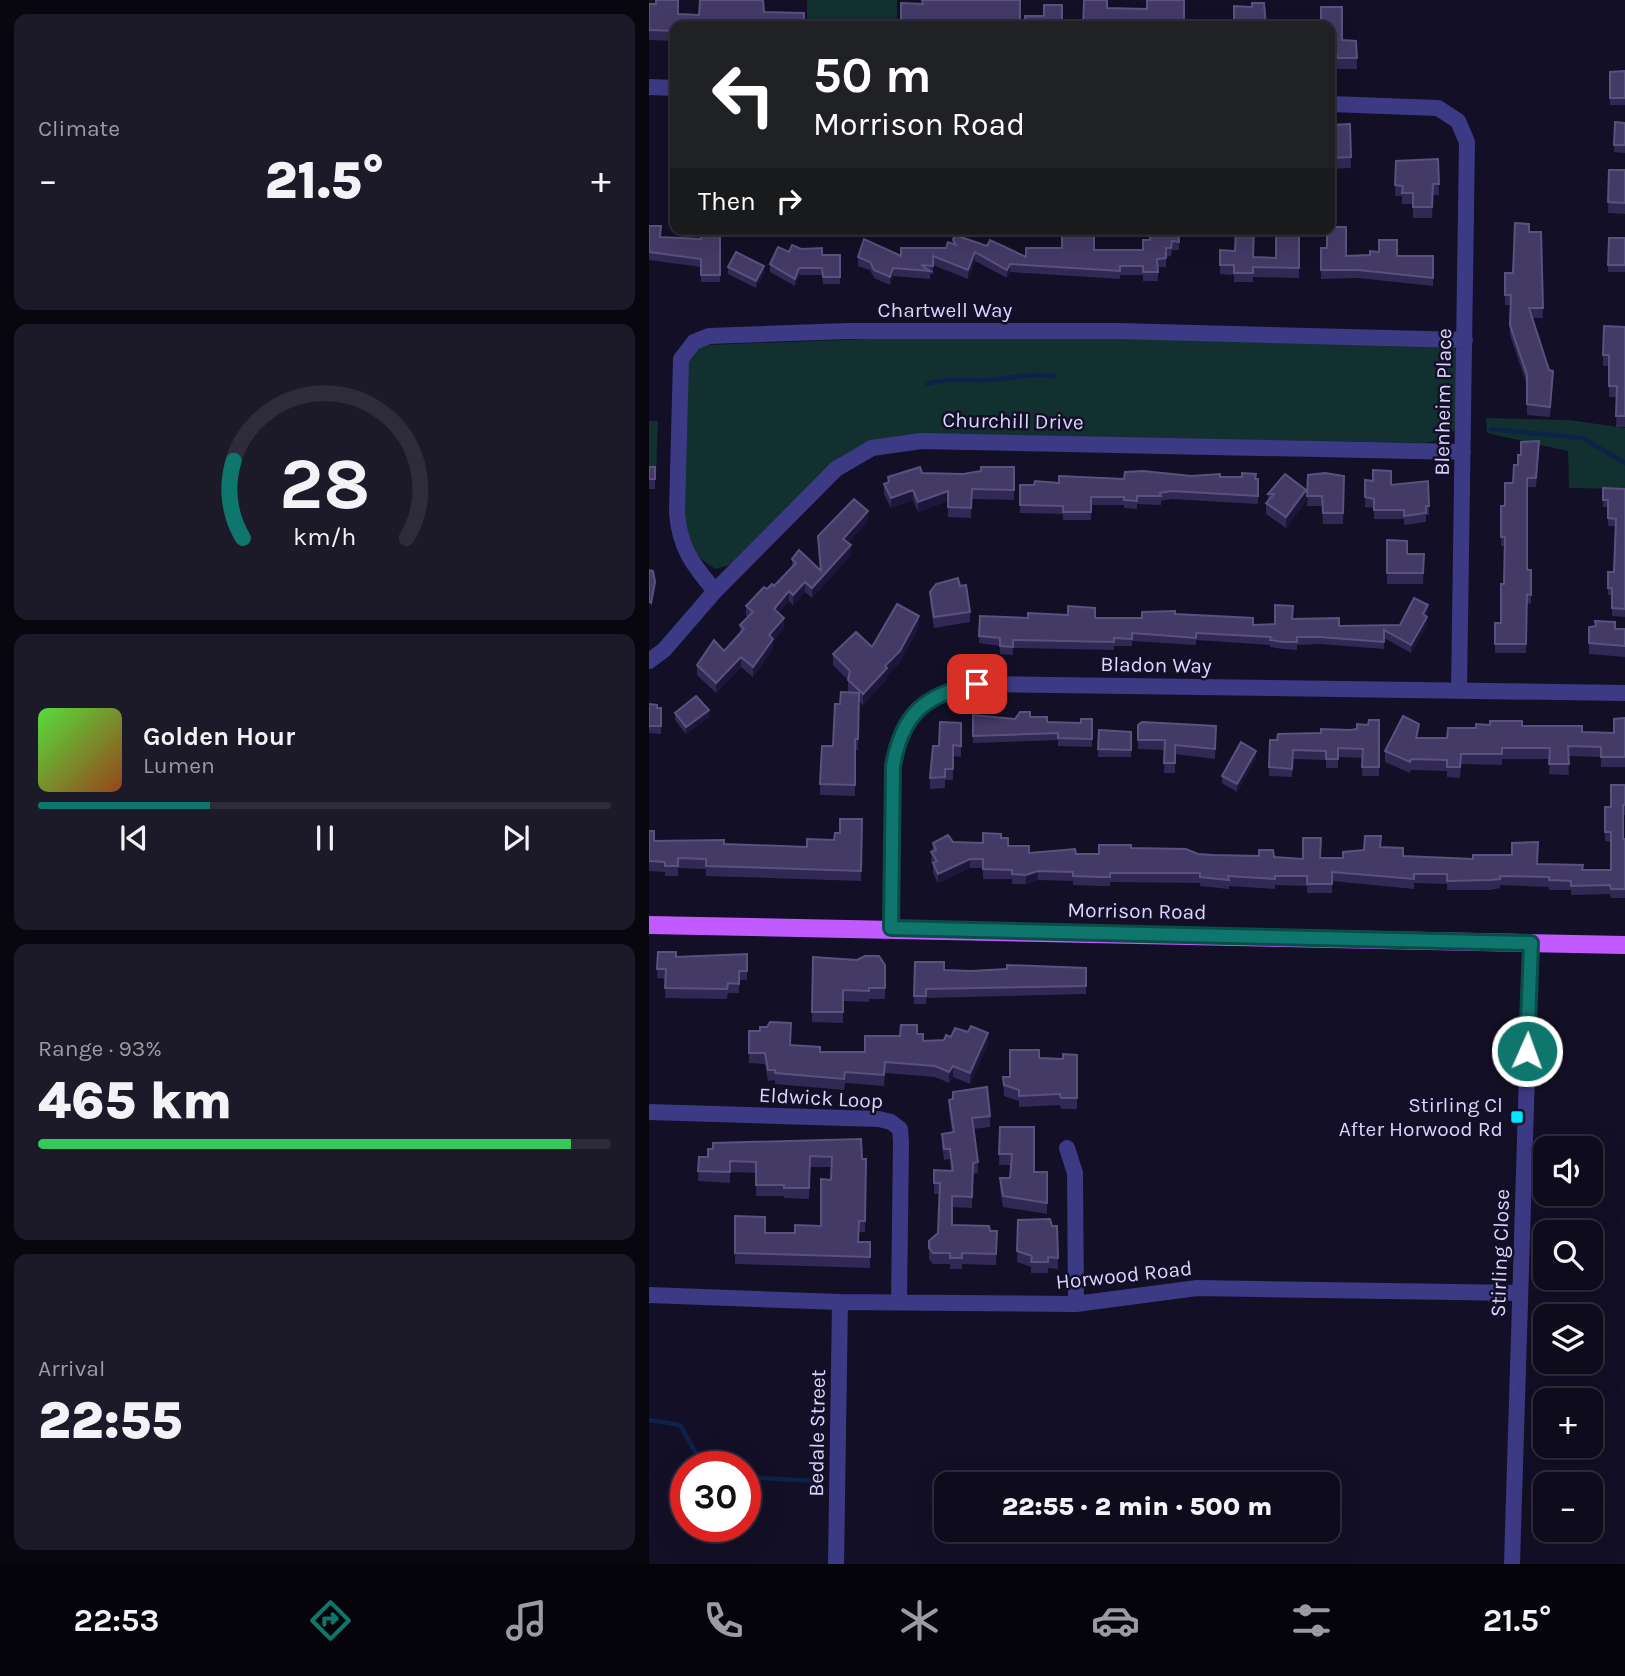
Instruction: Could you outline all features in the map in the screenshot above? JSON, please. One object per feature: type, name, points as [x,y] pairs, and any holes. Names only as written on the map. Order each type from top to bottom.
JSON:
[{"type":"main road","name":"Morrison Road","points":[[649,925],[1625,945]]},
{"type":"street","points":[[649,87],[670,88]]},
{"type":"street","name":"Blenheim Place","points":[[1335,104],[1432,107],[1455,117],[1467,142],[1459,690]]},
{"type":"street","name":"Chartwell Way","points":[[715,591],[690,561],[679,537],[677,512],[681,359],[687,347],[709,336],[849,331],[1118,331],[1465,340]]},
{"type":"street","name":"Churchill Drive","points":[[649,661],[664,650],[715,591],[836,469],[861,454],[887,444],[921,440],[1463,452]]},
{"type":"street","name":"Bladon Way","points":[[891,928],[893,766],[896,748],[916,710],[940,692],[977,684],[1625,693]]},
{"type":"street","name":"Stirling Close","points":[[1512,1564],[1531,943]]},
{"type":"street","name":"Eldwick Loop","points":[[649,1112],[879,1119],[891,1122],[900,1129],[901,1142],[899,1302]]},
{"type":"street","points":[[1067,1148],[1075,1173],[1076,1304]]},
{"type":"street","name":"Horwood Road","points":[[649,1295],[840,1302],[1076,1304],[1197,1287],[1520,1293]]},
{"type":"street","name":"Bedale Street","points":[[836,1564],[840,1302]]},
{"type":"green space","points":[[807,0],[897,0],[897,21],[807,21]]},
{"type":"green space","points":[[1104,330],[1452,345],[1457,352],[1457,426],[1448,438],[1424,443],[914,434],[867,444],[736,563],[716,569],[698,556],[691,544],[684,523],[688,362],[698,349],[706,345]]},
{"type":"green space","points":[[1486,418],[1569,420],[1625,428],[1625,489],[1569,488],[1568,451],[1487,433]]},
{"type":"green space","points":[[649,421],[658,421],[656,475],[649,475]]},
{"type":"building","points":[[656,0],[678,0],[678,14],[699,15],[700,0],[763,0],[764,12],[804,13],[804,21],[670,21],[670,31],[649,30],[649,4],[656,4]]},
{"type":"building","points":[[922,0],[1020,0],[1020,21],[901,21],[901,3],[923,4]]},
{"type":"building","points":[[1084,0],[1107,0],[1107,8],[1147,9],[1147,0],[1184,0],[1184,21],[1083,21]]},
{"type":"building","points":[[1252,3],[1264,3],[1266,21],[1234,21],[1234,6],[1252,7]]},
{"type":"building","points":[[1044,5],[1062,5],[1062,21],[1025,21],[1025,16],[1044,16]]},
{"type":"building","points":[[1321,7],[1342,7],[1342,40],[1356,41],[1357,58],[1337,58],[1335,21],[1321,21]]},
{"type":"building","points":[[1625,71],[1625,98],[1610,98],[1610,72]]},
{"type":"building","points":[[1615,122],[1625,123],[1625,145],[1614,145]]},
{"type":"building","points":[[1350,124],[1351,157],[1335,158],[1335,125]]},
{"type":"building","points":[[1438,159],[1439,184],[1433,184],[1432,207],[1413,207],[1413,193],[1402,193],[1403,186],[1395,185],[1396,161]]},
{"type":"building","points":[[1609,170],[1625,170],[1625,203],[1608,202]]},
{"type":"building","points":[[1515,223],[1529,224],[1529,232],[1541,232],[1543,308],[1529,308],[1549,370],[1553,371],[1550,407],[1527,404],[1527,375],[1510,325],[1511,295],[1505,295],[1505,273],[1513,273]]},
{"type":"building","points":[[649,226],[661,226],[660,237],[701,239],[701,235],[720,235],[720,275],[701,275],[701,259],[649,252]]},
{"type":"building","points":[[1335,227],[1346,227],[1346,256],[1370,255],[1370,251],[1379,252],[1379,240],[1397,240],[1397,256],[1433,256],[1433,278],[1358,270],[1321,270],[1321,248],[1327,248],[1327,235],[1335,235]]},
{"type":"building","points":[[955,235],[987,246],[990,240],[1026,257],[1026,248],[1062,248],[1062,235],[1094,235],[1094,250],[1143,250],[1143,240],[1150,240],[1150,235],[1178,235],[1179,242],[1172,241],[1171,248],[1166,248],[1166,258],[1157,259],[1158,272],[1143,272],[1143,266],[1120,266],[1120,271],[1010,264],[1007,270],[975,252],[968,270],[933,256],[933,266],[921,265],[930,271],[893,268],[890,277],[874,270],[870,262],[858,257],[864,239],[901,256],[901,248],[946,248],[948,242],[956,245],[953,240]]},
{"type":"building","points":[[1236,235],[1254,235],[1253,257],[1276,258],[1276,235],[1299,235],[1299,268],[1253,267],[1253,273],[1234,273],[1234,265],[1220,265],[1220,250],[1235,251]]},
{"type":"building","points":[[1609,238],[1625,238],[1625,265],[1608,265]]},
{"type":"building","points":[[792,245],[801,249],[822,248],[822,255],[840,255],[840,277],[823,277],[822,268],[799,268],[795,279],[770,264],[778,247],[789,252]]},
{"type":"building","points":[[736,252],[764,266],[756,281],[728,267]]},
{"type":"building","points":[[1604,326],[1625,327],[1625,416],[1616,416],[1617,386],[1609,386],[1609,355],[1603,355]]},
{"type":"building","points":[[1539,441],[1536,478],[1527,478],[1527,570],[1531,570],[1531,595],[1527,594],[1526,644],[1495,644],[1495,623],[1501,623],[1501,584],[1504,584],[1505,537],[1501,537],[1501,506],[1505,506],[1505,483],[1513,483],[1514,465],[1518,465],[1518,455],[1521,455],[1521,442]]},
{"type":"building","points":[[649,467],[655,467],[655,479],[649,479]]},
{"type":"building","points":[[920,467],[922,473],[963,474],[981,471],[981,467],[1014,467],[1014,490],[972,489],[971,508],[948,507],[948,491],[918,502],[913,490],[891,498],[884,484],[889,482],[888,477]]},
{"type":"building","points":[[1373,470],[1391,471],[1391,485],[1428,481],[1429,506],[1426,506],[1426,513],[1404,516],[1404,510],[1374,510],[1374,499],[1365,497],[1365,480],[1373,481]]},
{"type":"building","points":[[1125,472],[1191,476],[1220,474],[1220,477],[1242,477],[1242,473],[1256,474],[1258,496],[1171,491],[1160,493],[1161,496],[1137,496],[1137,501],[1124,500],[1124,497],[1091,497],[1091,512],[1063,512],[1063,506],[1020,505],[1020,485],[1034,485],[1035,481],[1059,483],[1059,476],[1124,479]]},
{"type":"building","points":[[1325,473],[1344,476],[1343,513],[1323,513],[1322,496],[1307,496],[1308,475]]},
{"type":"building","points":[[1285,474],[1306,490],[1286,517],[1266,503],[1274,494],[1268,494]]},
{"type":"building","points":[[1603,488],[1625,489],[1625,609],[1612,608],[1612,588],[1608,588],[1608,572],[1614,572],[1616,519],[1608,518],[1608,500],[1603,500]]},
{"type":"building","points":[[854,499],[868,511],[843,539],[851,545],[812,588],[805,582],[793,595],[789,591],[774,609],[784,618],[769,635],[773,639],[753,667],[741,657],[716,683],[697,665],[714,640],[724,651],[744,629],[740,625],[753,612],[746,606],[764,587],[767,589],[772,584],[774,586],[796,563],[792,559],[799,550],[821,571],[818,536]]},
{"type":"building","points":[[1387,540],[1407,541],[1407,554],[1424,554],[1423,573],[1387,573]]},
{"type":"building","points":[[649,570],[653,571],[655,582],[651,603],[649,602]]},
{"type":"building","points":[[958,578],[960,586],[966,585],[970,612],[934,617],[930,592],[936,584]]},
{"type":"building","points":[[1414,598],[1428,605],[1423,614],[1427,617],[1411,645],[1384,630],[1384,642],[1297,637],[1297,642],[1283,642],[1270,640],[1271,637],[1196,633],[1196,638],[1132,633],[1132,639],[1114,638],[1114,642],[1013,640],[1013,647],[1000,646],[1000,638],[979,636],[980,616],[1028,618],[1028,613],[1068,615],[1068,606],[1095,608],[1095,618],[1142,618],[1142,612],[1175,611],[1175,614],[1253,618],[1253,625],[1275,624],[1275,605],[1293,606],[1292,619],[1339,618],[1339,626],[1400,625]]},
{"type":"building","points":[[897,604],[919,616],[900,651],[863,694],[848,680],[850,671],[833,654],[856,632],[872,647]]},
{"type":"building","points":[[1595,621],[1615,622],[1615,629],[1625,629],[1625,646],[1589,643],[1589,627],[1596,626]]},
{"type":"building","points":[[841,692],[859,693],[855,785],[820,784],[822,746],[833,746],[835,704],[840,704]]},
{"type":"building","points":[[696,696],[709,710],[686,727],[675,713]]},
{"type":"building","points":[[649,704],[661,708],[661,726],[649,726]]},
{"type":"building","points":[[1020,712],[1030,712],[1030,717],[1047,717],[1047,722],[1081,723],[1081,719],[1092,719],[1092,739],[1058,738],[1058,733],[973,736],[973,715],[1015,719]]},
{"type":"building","points":[[1403,716],[1419,724],[1416,738],[1447,738],[1448,728],[1476,728],[1476,724],[1490,725],[1490,721],[1522,721],[1522,726],[1582,726],[1582,732],[1614,733],[1614,719],[1625,718],[1625,757],[1601,757],[1601,747],[1568,746],[1569,764],[1549,764],[1550,748],[1502,748],[1502,754],[1461,754],[1460,767],[1447,767],[1447,760],[1411,759],[1410,762],[1385,751]]},
{"type":"building","points":[[1369,720],[1379,720],[1379,767],[1362,767],[1363,749],[1338,748],[1338,759],[1326,759],[1326,751],[1293,750],[1292,769],[1269,767],[1270,740],[1277,740],[1278,734],[1321,733],[1321,729],[1357,729],[1357,724],[1368,725]]},
{"type":"building","points":[[940,722],[961,723],[961,746],[953,745],[953,769],[945,769],[945,777],[930,778],[933,746],[939,746]]},
{"type":"building","points":[[1142,722],[1216,726],[1215,749],[1175,745],[1175,763],[1164,763],[1165,740],[1138,740],[1138,725]]},
{"type":"building","points":[[1099,730],[1131,732],[1131,750],[1098,749]]},
{"type":"building","points":[[1241,742],[1256,751],[1237,784],[1222,776]]},
{"type":"building","points":[[1611,785],[1625,785],[1625,889],[1611,889],[1610,885],[1571,886],[1571,881],[1549,880],[1549,877],[1500,876],[1500,879],[1491,880],[1447,881],[1447,874],[1414,874],[1414,879],[1332,872],[1332,884],[1307,884],[1307,876],[1275,876],[1275,879],[1228,876],[1229,880],[1200,877],[1200,873],[1110,873],[1110,877],[1098,877],[1073,876],[1073,872],[1038,871],[1026,875],[1012,874],[1012,870],[983,869],[983,859],[970,859],[938,874],[933,863],[937,861],[931,852],[936,850],[933,843],[948,835],[953,842],[983,843],[983,833],[1001,834],[1001,838],[1008,838],[1008,846],[1029,846],[1029,853],[1075,849],[1076,854],[1099,854],[1099,845],[1131,845],[1131,848],[1186,849],[1198,854],[1213,855],[1259,856],[1259,850],[1273,850],[1274,857],[1303,859],[1303,838],[1321,838],[1320,858],[1343,858],[1343,852],[1364,850],[1365,836],[1381,836],[1380,847],[1403,848],[1403,856],[1473,859],[1473,855],[1512,855],[1512,843],[1538,842],[1537,864],[1583,865],[1582,870],[1611,870],[1611,832],[1605,832],[1605,807],[1611,807]]},
{"type":"building","points":[[840,819],[862,819],[861,871],[706,866],[706,859],[678,858],[678,866],[665,866],[665,862],[649,861],[649,831],[654,831],[654,841],[724,840],[724,844],[807,847],[807,839],[834,840],[835,833],[840,833]]},
{"type":"building","points":[[658,952],[676,952],[676,957],[747,954],[747,971],[739,971],[739,984],[728,983],[727,989],[665,988],[666,969],[657,969]]},
{"type":"building","points":[[865,956],[879,956],[885,965],[885,988],[869,988],[869,991],[843,990],[843,1012],[812,1012],[813,957],[857,960]]},
{"type":"building","points":[[915,962],[944,962],[944,970],[971,971],[1007,969],[1007,965],[1086,968],[1086,986],[926,989],[926,996],[914,996]]},
{"type":"building","points":[[770,1022],[791,1023],[790,1045],[820,1047],[820,1052],[865,1052],[865,1036],[900,1036],[901,1025],[917,1025],[917,1034],[923,1034],[923,1041],[944,1040],[946,1035],[951,1037],[955,1028],[968,1032],[971,1026],[988,1033],[970,1073],[953,1066],[949,1072],[935,1066],[885,1062],[884,1075],[845,1072],[844,1079],[775,1073],[775,1070],[768,1070],[765,1053],[749,1053],[749,1031],[760,1031],[760,1027],[767,1027]]},
{"type":"building","points":[[1010,1050],[1039,1050],[1039,1058],[1063,1059],[1063,1054],[1077,1055],[1077,1098],[1061,1098],[1060,1094],[1019,1096],[1019,1090],[1004,1085],[1003,1077],[1010,1077]]},
{"type":"building","points":[[987,1087],[990,1116],[972,1118],[978,1162],[973,1163],[972,1197],[952,1196],[952,1225],[989,1226],[990,1231],[997,1231],[996,1254],[962,1253],[962,1258],[950,1258],[950,1253],[933,1253],[929,1248],[929,1241],[938,1233],[940,1183],[934,1183],[934,1170],[953,1171],[950,1149],[944,1149],[942,1134],[954,1132],[949,1100],[953,1099],[953,1092]]},
{"type":"building","points":[[1000,1127],[1034,1127],[1034,1172],[1047,1172],[1047,1203],[1003,1196],[1000,1178],[1010,1178],[1012,1154],[999,1154]]},
{"type":"building","points":[[861,1139],[862,1159],[866,1159],[865,1221],[859,1221],[858,1242],[870,1242],[870,1257],[735,1253],[735,1216],[765,1217],[765,1233],[795,1233],[795,1225],[821,1226],[821,1179],[831,1180],[832,1157],[810,1156],[809,1188],[756,1185],[756,1162],[730,1161],[730,1172],[698,1171],[699,1157],[708,1157],[708,1149],[713,1149],[713,1143]]},
{"type":"building","points":[[1050,1219],[1052,1226],[1057,1226],[1058,1258],[1048,1257],[1048,1262],[1031,1262],[1032,1256],[1017,1251],[1018,1220]]},
{"type":"waterway","points":[[927,384],[950,380],[1055,376]]},
{"type":"waterway","points":[[1491,429],[1582,438],[1625,463]]},
{"type":"waterway","points":[[649,1420],[680,1425],[695,1451]]},
{"type":"waterway","points":[[761,1478],[816,1481]]},
{"type":"place","name":"Stirling Cl After Horwood Rd","points":[[1517,1117]]},
{"type":"route","points":[[977,684],[940,692],[927,700],[916,710],[896,748],[893,766],[891,928],[1531,943],[1527,1051]]}]
